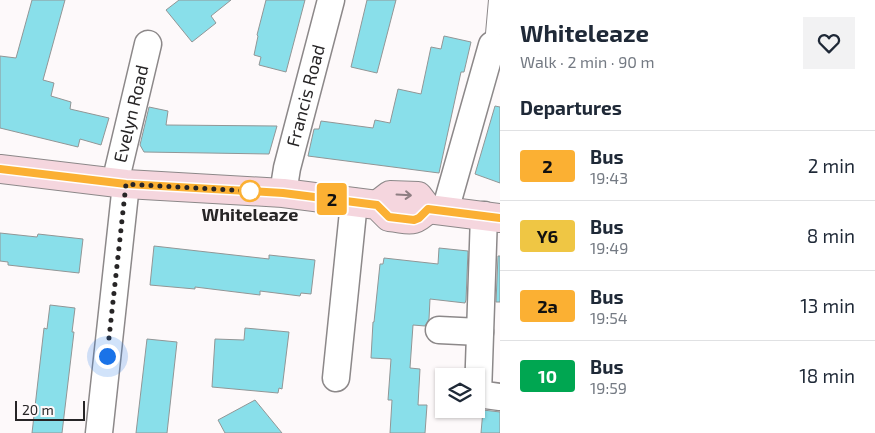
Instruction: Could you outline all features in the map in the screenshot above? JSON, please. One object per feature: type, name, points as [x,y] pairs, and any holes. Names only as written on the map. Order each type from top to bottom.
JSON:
[{"type":"main road","points":[[0,169],[121,184],[283,193],[366,204],[389,217],[414,220],[437,210],[492,217]]},
{"type":"street","name":"Francis Road","points":[[283,193],[287,168],[331,0]]},
{"type":"street","name":"Evelyn Road","points":[[99,433],[121,184],[148,44]]},
{"type":"street","points":[[437,210],[492,45]]},
{"type":"street","points":[[336,378],[366,204]]},
{"type":"street","points":[[492,217],[480,332],[478,394],[500,397]]},
{"type":"street","points":[[439,330],[480,332]]},
{"type":"lane","points":[[492,45],[496,0]]},
{"type":"building","points":[[32,0],[65,0],[43,80],[54,83],[51,96],[71,102],[70,109],[109,118],[101,145],[80,139],[78,147],[0,128],[0,56],[16,58]]},
{"type":"building","points":[[179,0],[231,0],[211,16],[216,23],[192,42],[166,10]]},
{"type":"building","points":[[266,0],[305,0],[286,72],[259,65],[261,57],[254,55]]},
{"type":"building","points":[[367,0],[396,0],[377,73],[351,67]]},
{"type":"building","points":[[444,36],[471,42],[464,72],[461,72],[439,173],[308,156],[314,129],[319,129],[321,121],[373,128],[375,120],[390,123],[398,89],[421,94],[431,47],[441,49]]},
{"type":"building","points":[[495,106],[500,107],[500,183],[475,174]]},
{"type":"building","points":[[149,107],[168,111],[166,125],[277,126],[269,154],[144,152],[140,145]]},
{"type":"building","points":[[0,233],[37,237],[38,234],[83,239],[79,273],[8,265],[8,262],[0,261]]},
{"type":"building","points":[[154,246],[269,259],[269,255],[315,260],[311,294],[301,293],[300,296],[260,291],[260,295],[195,287],[195,289],[150,285]]},
{"type":"building","points":[[439,248],[468,251],[466,300],[465,303],[430,299],[429,319],[425,326],[413,325],[410,368],[420,369],[418,405],[427,405],[425,433],[390,433],[392,400],[388,400],[391,359],[371,358],[380,264],[383,264],[384,258],[438,264]]},
{"type":"building","points":[[498,256],[500,256],[500,302],[496,302]]},
{"type":"building","points":[[50,305],[75,308],[62,433],[32,433],[44,328],[47,329]]},
{"type":"building","points":[[245,328],[289,332],[282,389],[279,388],[278,393],[212,387],[215,339],[244,340]]},
{"type":"building","points":[[147,339],[177,342],[167,433],[136,433]]},
{"type":"building","points":[[255,400],[282,433],[225,433],[218,420]]},
{"type":"building","points":[[485,410],[500,412],[500,433],[481,433]]},
{"type":"bus line","name":"2","points":[[0,169],[126,184],[283,193],[377,205],[389,217],[414,220],[419,218],[428,209],[500,218]]},
{"type":"place","name":"Whiteleaze","points":[[250,191]]},
{"type":"route","points":[[107,356],[126,184],[250,191]]}]
